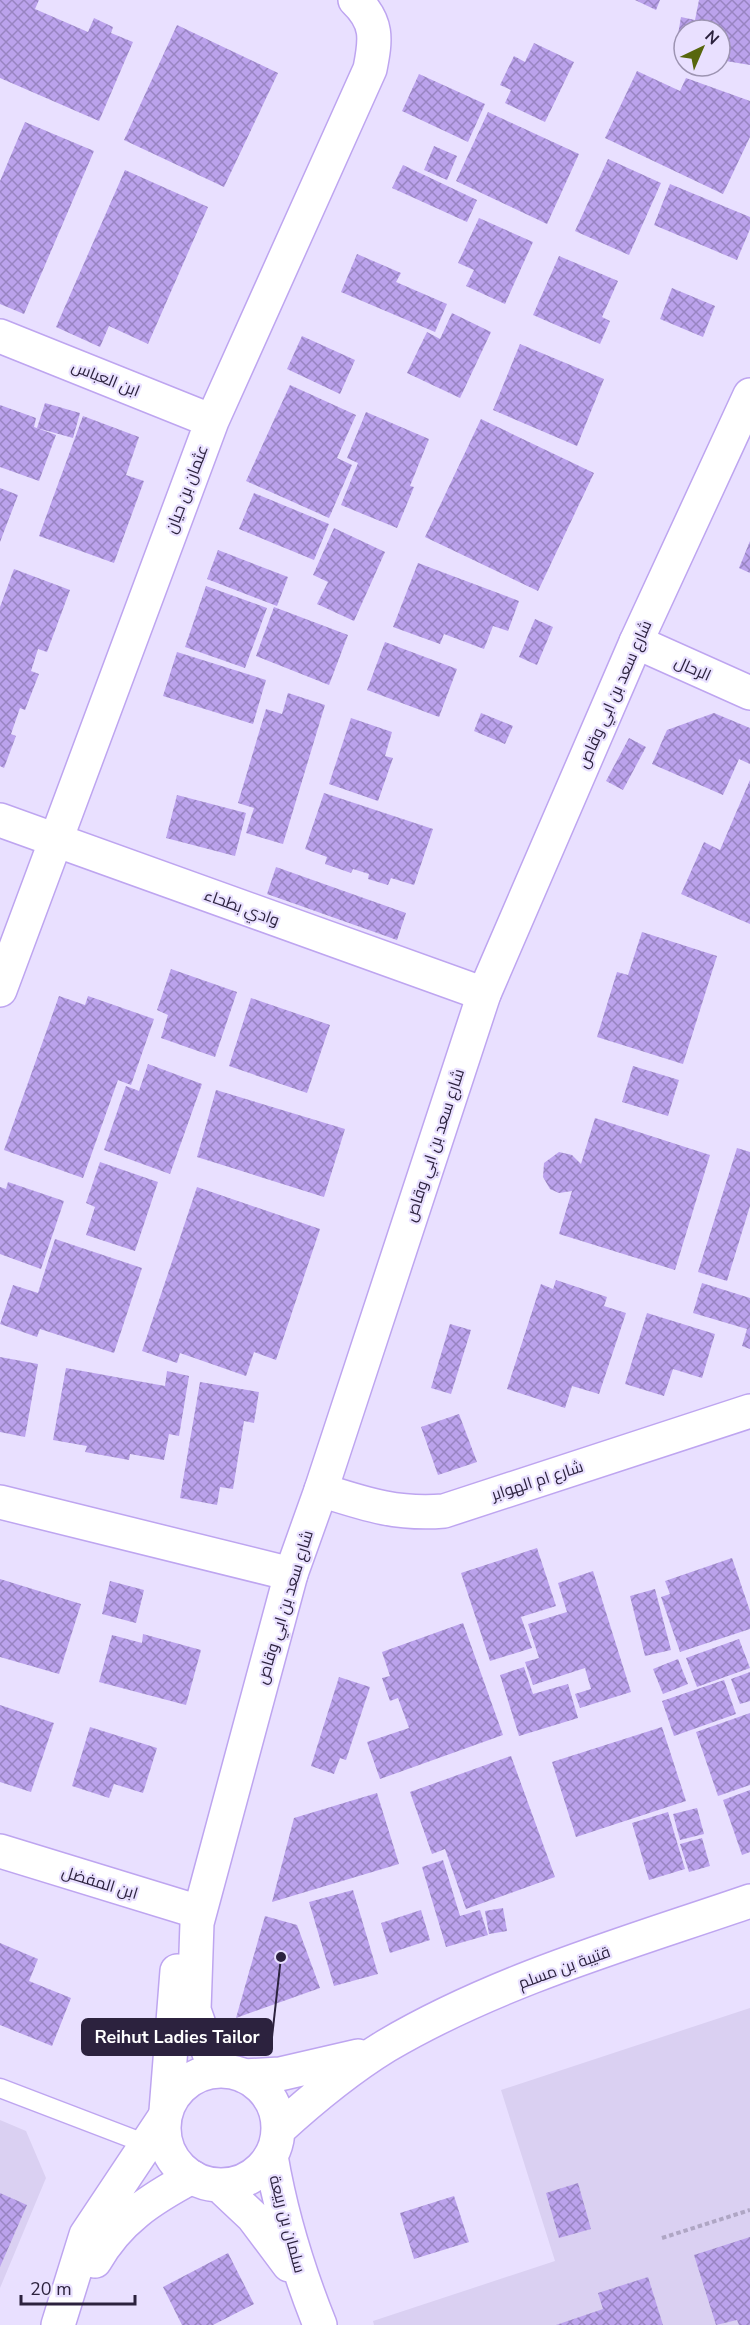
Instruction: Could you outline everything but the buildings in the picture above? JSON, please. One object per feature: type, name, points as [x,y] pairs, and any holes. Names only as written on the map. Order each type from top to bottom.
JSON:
[{"type":"street","name":"عثمان بن حيان","points":[[0,990],[212,421],[370,69],[375,45],[373,22],[354,0]]},
{"type":"street","name":"ابن العباس","points":[[0,336],[212,421]]},
{"type":"street","name":"شارع سعد بن ابي وقاص","points":[[159,2126],[180,1956],[198,1918],[291,1575],[484,994],[636,642],[750,395]]},
{"type":"street","name":"الرحال","points":[[636,642],[750,693]]},
{"type":"street","name":"وادي بطحاء","points":[[0,820],[484,994]]},
{"type":"street","name":"شارع ام الهوابر","points":[[321,1490],[382,1509],[416,1513],[444,1511],[750,1411]]},
{"type":"street","points":[[0,1502],[291,1575]]},
{"type":"street","name":"ابن المفضل","points":[[0,1851],[198,1918]]},
{"type":"street","name":"قتيبة بن مسلم","points":[[275,2143],[329,2086],[385,2047],[453,2012],[550,1971],[750,1901]]},
{"type":"street","name":"شارع سعد بن ابي وقاص","points":[[198,1918],[194,2010],[209,2053],[234,2073]]},
{"type":"street","name":"قتيبة بن مسلم","points":[[234,2073],[316,2067],[385,2047]]},
{"type":"street","points":[[234,2073],[258,2085],[269,2098],[276,2113],[275,2143],[249,2178],[206,2181],[158,2195],[126,2219],[101,2250],[86,2278],[63,2310],[73,2270],[86,2235],[159,2126],[181,2087],[193,2078],[234,2073]]},
{"type":"street","points":[[159,2126],[169,2152],[178,2166],[206,2181]]},
{"type":"street","name":"سلمان بن ربيعة","points":[[275,2143],[279,2202],[307,2292],[320,2325]]},
{"type":"street","name":"سلمان بن ربيعة","points":[[206,2181],[253,2217],[307,2292]]},
{"type":"lane","points":[[0,2088],[159,2126]]},
{"type":"path","points":[[662,2238],[750,2210]]},
{"type":"shaded area","points":[[750,2008],[750,2325],[374,2325],[373,2321],[555,2261],[501,2090]]},
{"type":"shaded area","points":[[0,2120],[26,2131],[46,2178],[0,2288]]},
{"type":"place","name":"Reihut Ladies Tailor","points":[[281,1957]]}]
